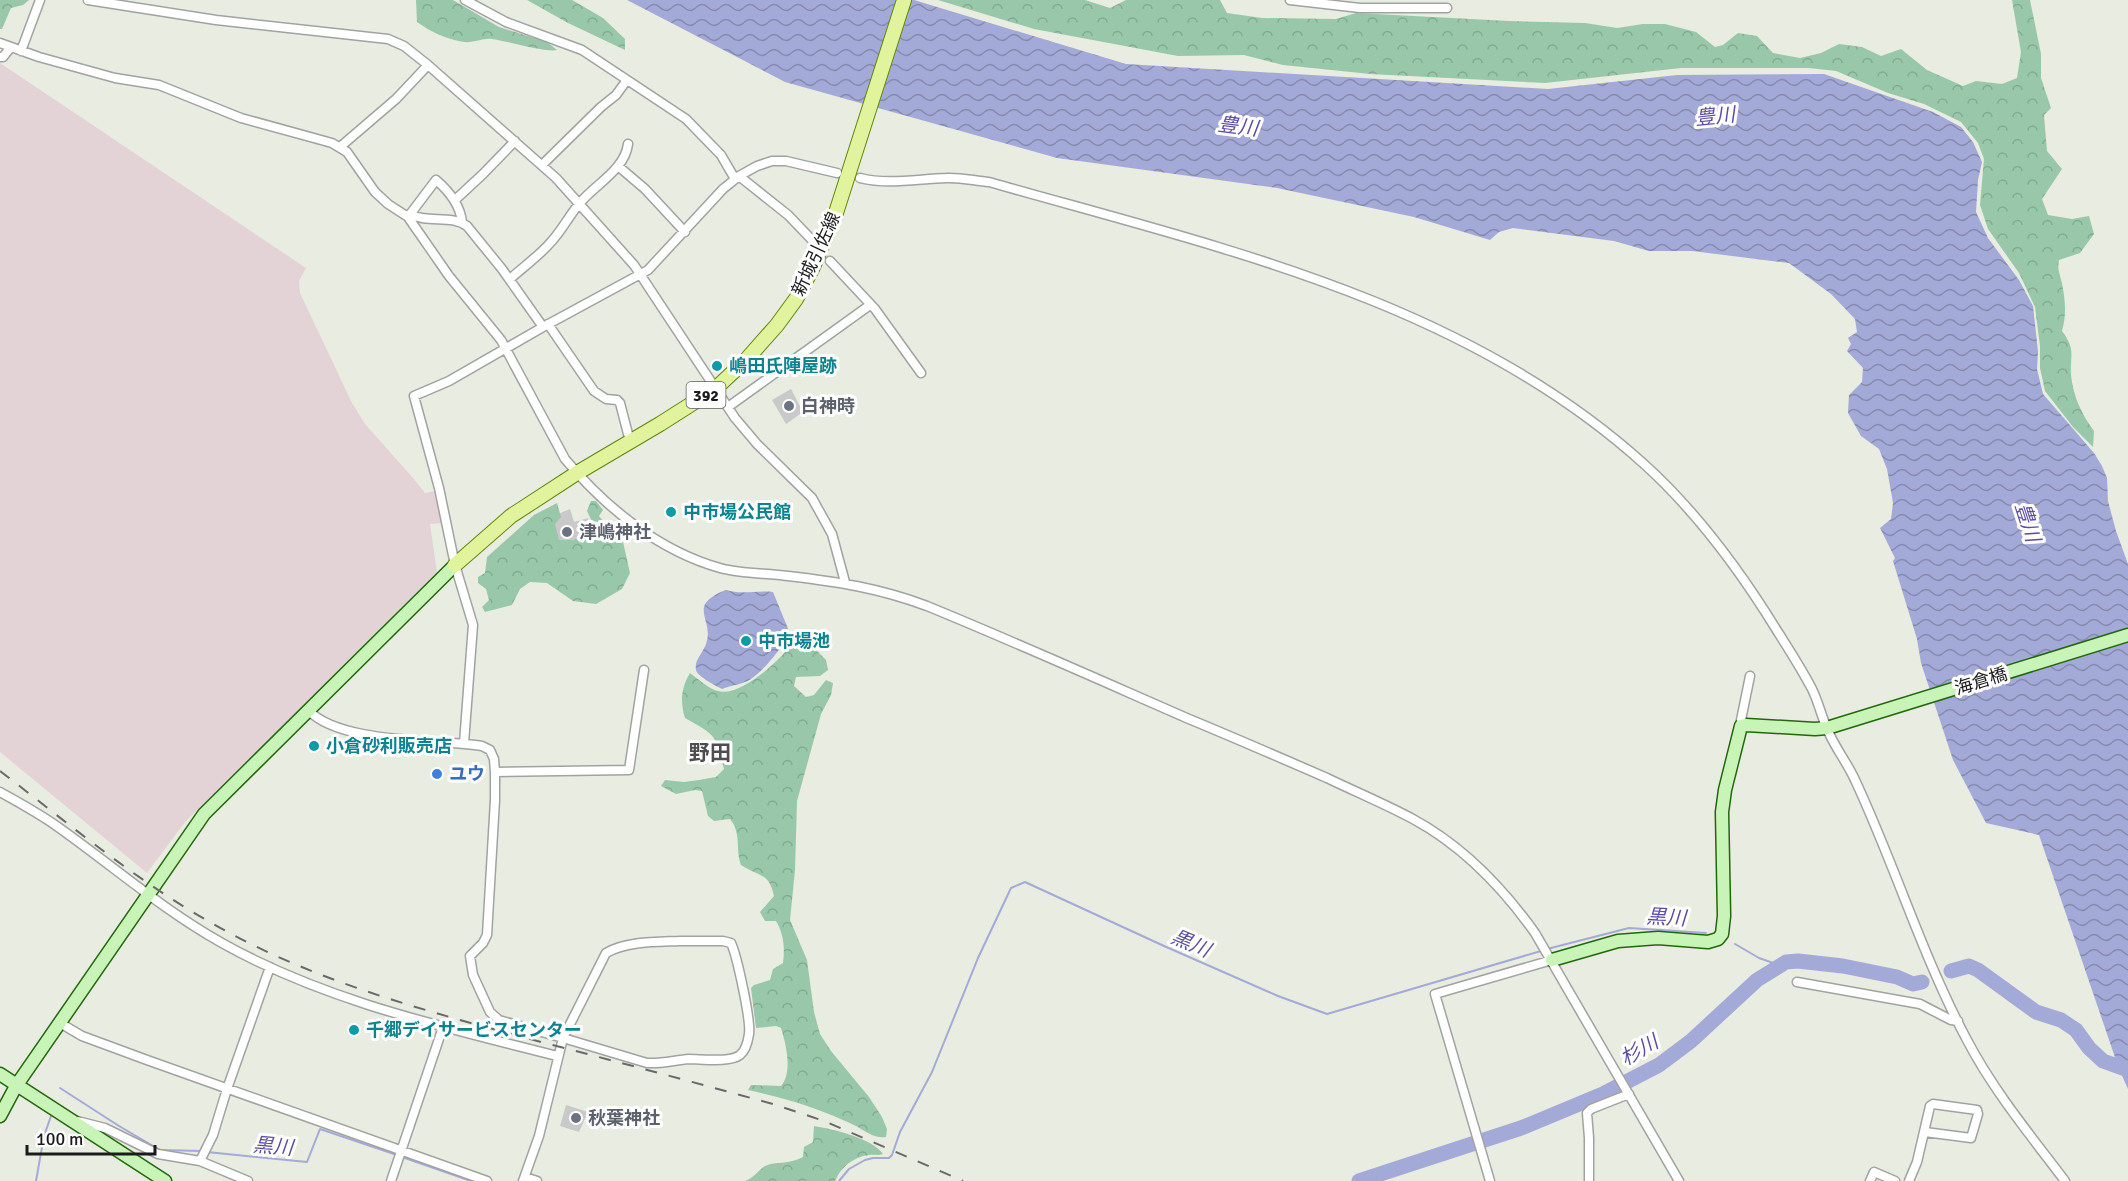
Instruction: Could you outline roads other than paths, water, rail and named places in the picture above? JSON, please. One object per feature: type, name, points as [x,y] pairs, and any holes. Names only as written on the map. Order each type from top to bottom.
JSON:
[{"type":"main road","name":"新城引佐線","points":[[455,565],[511,516],[715,389],[746,360],[777,325],[796,299],[812,269],[835,216],[904,0]]},
{"type":"street","points":[[21,51],[40,0]]},
{"type":"street","points":[[88,0],[216,20],[388,39],[404,46],[542,165],[580,202],[642,274],[728,407],[757,444],[812,498],[832,534],[845,582]]},
{"type":"street","points":[[465,0],[506,22],[582,50],[686,118],[721,155],[737,178],[788,215],[813,241]]},
{"type":"street","points":[[1290,0],[1360,8],[1447,8]]},
{"type":"street","points":[[0,43],[115,78],[159,85],[241,118],[332,143],[347,152],[375,192],[388,204],[409,216],[428,220],[462,222]]},
{"type":"street","points":[[0,57],[3,57],[11,47]]},
{"type":"street","points":[[340,147],[396,99],[428,65]]},
{"type":"street","points":[[542,165],[593,114],[616,95],[627,80]]},
{"type":"street","points":[[455,200],[515,141]]},
{"type":"street","points":[[510,279],[550,244],[580,202],[618,166],[628,149],[628,144]]},
{"type":"street","points":[[464,743],[473,625],[455,565],[442,497],[414,396],[449,381],[642,274],[660,259],[723,189],[763,163],[786,161],[837,173]]},
{"type":"street","points":[[618,166],[645,189],[685,232]]},
{"type":"street","points":[[860,178],[873,182],[948,178],[989,182],[1240,254],[1347,290],[1417,319],[1504,362],[1554,392],[1646,465],[1719,546],[1750,587],[1809,684],[1856,782],[1927,954],[1958,1020],[1976,1054],[2016,1117],[2065,1181]]},
{"type":"street","points":[[409,216],[436,180],[449,191],[455,200],[462,222],[478,237],[594,391],[606,399],[617,400],[620,403],[632,441]]},
{"type":"street","points":[[409,216],[453,282],[506,350],[565,459],[620,513],[646,534],[677,552],[722,568],[845,582],[897,594],[1252,744],[1405,814],[1442,838],[1469,859],[1520,912],[1551,958],[1679,1181]]},
{"type":"street","points":[[831,261],[902,345],[921,374]]},
{"type":"street","points":[[728,407],[870,305]]},
{"type":"street","points":[[0,1116],[16,1086],[204,814],[455,565]]},
{"type":"street","name":"海倉橋","points":[[1741,726],[1746,724],[1815,729],[1831,727],[2128,635]]},
{"type":"street","points":[[495,772],[573,773],[629,770],[644,670]]},
{"type":"street","points":[[1490,1181],[1435,994],[1551,958],[1618,941],[1658,938],[1708,942],[1718,939],[1722,934],[1724,906],[1722,812],[1750,676]]},
{"type":"street","points":[[308,710],[335,727],[356,733],[464,743],[490,750],[494,759],[495,800],[487,935],[483,943],[470,956],[470,965],[490,1012],[499,1020],[563,1038],[647,1063],[658,1064],[690,1059],[730,1059],[739,1056],[746,1046],[749,1034],[739,975],[730,943],[723,940],[646,943],[606,952],[563,1038],[557,1056],[539,1136],[524,1179],[537,1181]]},
{"type":"street","points":[[0,792],[56,826],[147,894],[222,943],[270,967],[335,993],[443,1027],[557,1056]]},
{"type":"street","points":[[201,1159],[213,1135],[270,967]]},
{"type":"street","points":[[1797,982],[1920,1004],[1951,1020],[1958,1020]]},
{"type":"street","points":[[60,1023],[82,1036],[487,1181]]},
{"type":"street","points":[[391,1181],[443,1027]]},
{"type":"street","points":[[0,1074],[71,1120],[149,1176],[165,1181]]},
{"type":"street","points":[[1589,1181],[1590,1149],[1587,1113],[1628,1092]]},
{"type":"street","points":[[1909,1181],[1917,1162],[1930,1106],[1933,1104],[1977,1110],[1978,1114],[1971,1138],[1925,1132]]},
{"type":"street","points":[[71,1120],[105,1128],[158,1154],[201,1159],[248,1181]]},
{"type":"street","points":[[1870,1181],[1874,1172],[1895,1181]]},
{"type":"water","name":"豊川","points":[[627,0],[914,0],[1126,64],[1548,89],[1677,75],[1824,74],[1933,112],[1961,127],[1973,142],[1982,162],[1978,180],[1976,212],[1988,238],[2019,280],[2033,306],[2038,352],[2037,369],[2043,394],[2094,453],[2102,466],[2107,478],[2108,501],[2128,564],[2128,1089],[2119,1069],[2039,835],[1986,823],[1953,760],[1921,663],[1917,639],[1893,561],[1895,558],[1880,528],[1891,519],[1893,503],[1887,469],[1879,449],[1861,436],[1848,413],[1849,395],[1862,382],[1863,368],[1847,351],[1851,344],[1848,338],[1857,332],[1855,319],[1831,294],[1789,263],[1692,251],[1649,251],[1614,241],[1513,228],[1499,232],[1490,240],[1414,217],[1277,188],[1057,158],[785,82]]},
{"type":"water","name":"中市場池","points":[[726,590],[773,592],[789,631],[777,652],[764,668],[745,682],[722,689],[700,675],[696,666],[708,635],[704,608],[714,596]]},
{"type":"waterway","name":"黒川","points":[[839,1181],[849,1169],[865,1160],[889,1158],[892,1155],[900,1132],[932,1072],[978,958],[1011,888],[1025,882],[1278,996],[1327,1014],[1541,951]]},
{"type":"waterway","name":"黒川","points":[[1547,949],[1629,928],[1706,933]]},
{"type":"waterway","name":"黒川","points":[[1735,944],[1759,958],[1779,965]]},
{"type":"waterway","name":"杉川","points":[[1359,1181],[1521,1128],[1603,1094],[1659,1065],[1691,1041],[1757,980],[1786,962],[1798,961],[1843,966],[1897,977],[1913,984],[1922,982]]},
{"type":"waterway","name":"杉川","points":[[1951,971],[1969,966],[1978,970],[2036,1012],[2061,1020],[2076,1030],[2089,1048],[2103,1061],[2128,1070]]},
{"type":"waterway","name":"黒川","points":[[60,1088],[160,1150],[202,1151]]},
{"type":"waterway","name":"黒川","points":[[36,1181],[44,1136],[51,1116]]},
{"type":"waterway","name":"黒川","points":[[207,1152],[307,1162],[320,1129],[397,1155]]},
{"type":"waterway","name":"黒川","points":[[402,1157],[471,1181]]},
{"type":"railway","points":[[0,771],[102,850],[182,906],[249,943],[289,961],[371,993],[414,1006],[773,1104],[824,1121],[963,1181]]},
{"type":"place","name":"嶋田氏陣屋跡","points":[[717,366]]},
{"type":"place","name":"白神時","points":[[789,406]]},
{"type":"place","name":"中市場公民館","points":[[671,512]]},
{"type":"place","name":"津嶋神社","points":[[567,532]]},
{"type":"place","name":"中市場池","points":[[746,641]]},
{"type":"place","name":"小倉砂利販売店","points":[[314,746]]},
{"type":"place","name":"ユウ","points":[[437,774]]},
{"type":"place","name":"千郷デイサービスセンター","points":[[354,1030]]},
{"type":"place","name":"秋葉神社","points":[[576,1118]]},
{"type":"district","name":"野田","points":[[710,753]]}]
